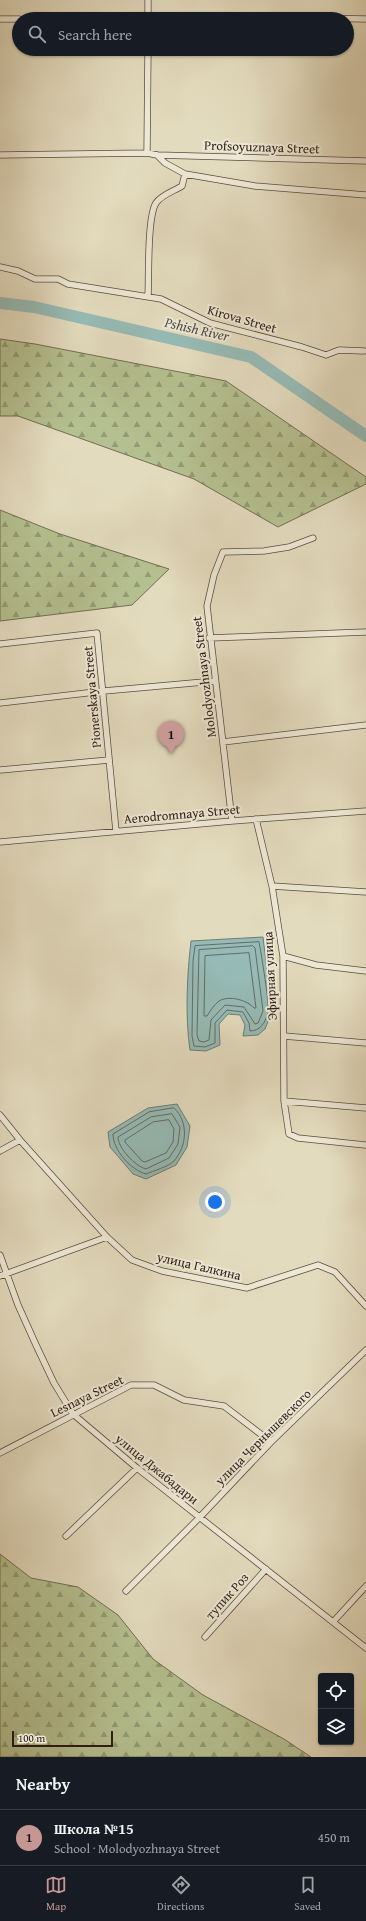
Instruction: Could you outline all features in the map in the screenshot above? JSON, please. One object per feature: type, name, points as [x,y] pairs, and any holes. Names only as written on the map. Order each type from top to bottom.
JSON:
[{"type":"street","points":[[148,0],[148,12]]},
{"type":"street","points":[[0,20],[12,19]]},
{"type":"street","points":[[354,19],[366,19]]},
{"type":"street","points":[[147,153],[148,56]]},
{"type":"street","name":"Profsoyuznaya Street","points":[[0,155],[147,153],[157,155],[366,161]]},
{"type":"street","name":"Profsoyuznaya Street","points":[[157,155],[165,164],[185,174],[255,186],[366,195]]},
{"type":"street","points":[[148,297],[150,232],[155,204],[182,186],[185,174]]},
{"type":"street","name":"Kirova Street","points":[[0,267],[18,271],[35,279],[58,279],[68,284],[161,299],[210,324],[302,346],[326,354],[339,350],[365,351]]},
{"type":"street","name":"Molodyozhnaya Street","points":[[232,821],[209,638],[207,606],[214,575],[223,552],[270,550],[289,547],[313,538]]},
{"type":"street","points":[[209,638],[366,632]]},
{"type":"street","name":"Pionerskaya Street","points":[[0,644],[97,634],[104,691],[116,831]]},
{"type":"street","points":[[0,703],[104,691],[215,681]]},
{"type":"street","points":[[223,742],[366,725]]},
{"type":"street","points":[[0,770],[109,760]]},
{"type":"street","name":"Aerodromnaya Street","points":[[0,842],[232,821],[366,811]]},
{"type":"street","name":"Эфирная улица","points":[[256,819],[272,886],[283,956],[284,1100],[289,1134],[298,1138],[365,1144]]},
{"type":"street","points":[[272,886],[366,892]]},
{"type":"street","points":[[283,956],[316,965],[366,971]]},
{"type":"street","points":[[284,1036],[366,1043]]},
{"type":"street","points":[[284,1100],[366,1108]]},
{"type":"street","name":"улица Галкина","points":[[0,1116],[107,1237],[132,1260],[154,1268],[247,1288],[318,1265],[335,1272],[366,1306]]},
{"type":"street","points":[[0,1151],[20,1140]]},
{"type":"street","points":[[0,1276],[107,1237]]},
{"type":"street","name":"улица Джабадари","points":[[0,1255],[18,1305],[36,1345],[54,1383],[73,1414],[137,1468],[366,1648]]},
{"type":"street","name":"улица Чернышевского","points":[[126,1591],[200,1517],[271,1442],[366,1350]]},
{"type":"street","name":"Lesnaya Street","points":[[0,1453],[130,1385],[154,1385],[184,1400],[224,1406],[271,1442]]},
{"type":"street","points":[[66,1536],[137,1468]]},
{"type":"street","name":"тупик Роз","points":[[204,1638],[266,1569]]},
{"type":"street","points":[[333,1622],[366,1586]]},
{"type":"green space","points":[[0,339],[35,344],[226,381],[366,477],[366,484],[278,527],[194,479],[18,416],[0,416]]},
{"type":"green space","points":[[0,510],[60,534],[169,569],[132,605],[0,621]]},
{"type":"green space","points":[[0,1554],[31,1578],[78,1587],[118,1615],[153,1659],[203,1695],[284,1739],[311,1757],[0,1757]]},
{"type":"water","points":[[263,937],[272,1012],[265,1029],[258,1035],[243,1036],[245,1025],[240,1015],[228,1014],[219,1024],[220,1045],[206,1051],[190,1050],[187,1024],[187,996],[191,941]]},
{"type":"water","points":[[177,1104],[190,1126],[187,1147],[176,1165],[146,1179],[133,1174],[110,1147],[108,1132],[148,1108]]},
{"type":"waterway","name":"Pshish River","points":[[0,303],[34,307],[251,357],[366,436]]},
{"type":"place","name":"Школа №15","points":[[171,754]]}]
